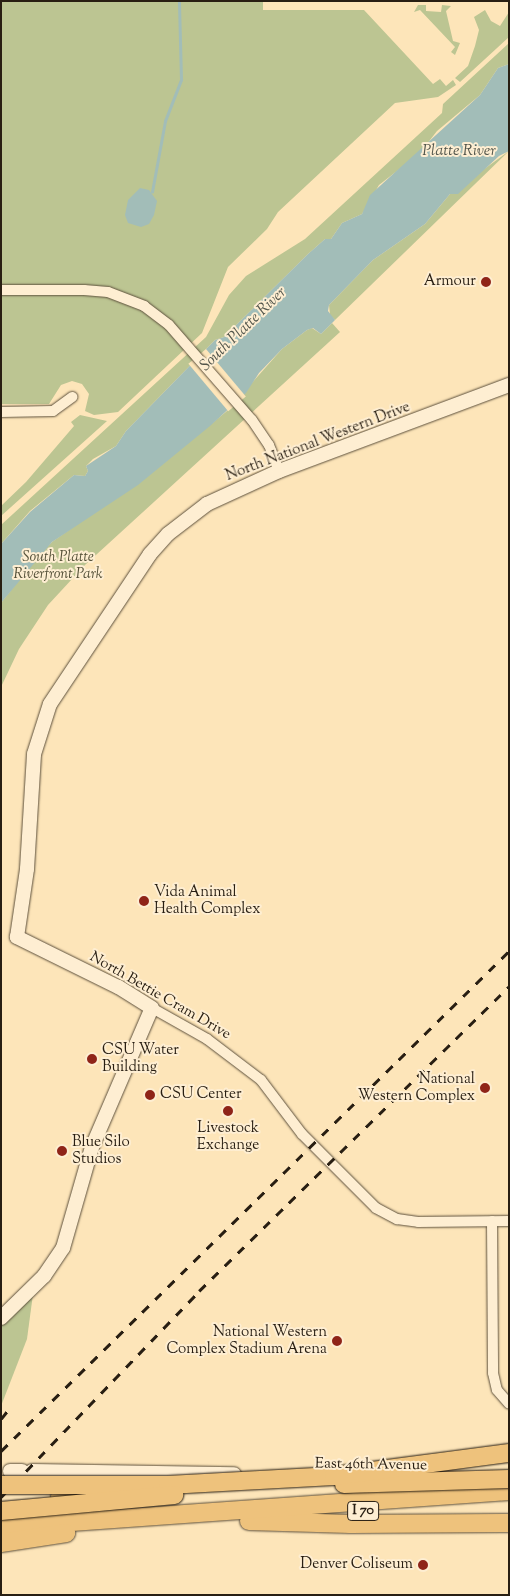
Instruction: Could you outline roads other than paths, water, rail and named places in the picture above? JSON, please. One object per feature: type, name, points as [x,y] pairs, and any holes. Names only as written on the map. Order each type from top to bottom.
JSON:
[{"type":"highway","points":[[334,1476],[509,1453]]},
{"type":"highway","points":[[1,1503],[168,1485],[509,1468]]},
{"type":"highway","points":[[16,1474],[111,1483],[168,1485]]},
{"type":"highway","points":[[1,1511],[188,1494],[509,1478]]},
{"type":"highway","points":[[1,1527],[509,1491]]},
{"type":"highway","name":"I 70","points":[[1,1535],[509,1502]]},
{"type":"highway","points":[[227,1520],[351,1524],[509,1523]]},
{"type":"highway","points":[[1,1543],[94,1528]]},
{"type":"street","points":[[1,290],[108,292],[144,306],[183,340],[252,420],[268,446],[279,471]]},
{"type":"street","name":"North National Western Drive","points":[[17,937],[27,868],[34,754],[50,704],[127,586],[168,534],[207,504],[279,471],[509,385]]},
{"type":"street","points":[[1,412],[53,411],[72,397]]},
{"type":"street","name":"North Bettie Cram Drive","points":[[17,937],[118,987],[228,1054],[261,1080],[302,1134],[376,1208],[398,1219],[418,1222],[509,1221]]},
{"type":"street","points":[[1,1318],[44,1276],[63,1248],[92,1148],[152,1008]]},
{"type":"street","points":[[492,1221],[494,1378],[497,1390],[509,1404]]},
{"type":"street","name":"East 46th Avenue","points":[[16,1474],[485,1473],[509,1478]]},
{"type":"water","name":"Platte River","points":[[509,64],[509,151],[499,156],[458,194],[450,194],[425,224],[373,260],[329,305],[328,311],[335,320],[321,334],[313,328],[307,330],[282,349],[259,373],[246,393],[210,426],[138,485],[52,542],[1,603],[1,544],[30,512],[74,475],[85,476],[88,471],[86,466],[116,446],[126,431],[215,340],[224,337],[325,239],[331,239],[342,223],[362,214],[370,195],[480,95],[498,68]]},
{"type":"water","points":[[140,188],[149,190],[157,201],[154,215],[149,224],[141,227],[128,223],[125,215],[128,200]]},
{"type":"waterway","points":[[152,192],[165,121],[181,80],[179,1]]},
{"type":"railway","points":[[1,1451],[509,951]]},
{"type":"railway","points":[[1,1497],[199,1291],[509,986]]},
{"type":"railway","points":[[1,1419],[8,1410]]},
{"type":"place","name":"Armour","points":[[486,282]]},
{"type":"place","name":"Vida Animal Health Complex","points":[[144,901]]},
{"type":"place","name":"CSU Water Building","points":[[92,1059]]},
{"type":"place","name":"National Western Complex","points":[[485,1088]]},
{"type":"place","name":"CSU Center","points":[[150,1095]]},
{"type":"place","name":"Livestock Exchange","points":[[228,1111]]},
{"type":"place","name":"Blue Silo Studios","points":[[62,1151]]},
{"type":"place","name":"National Western Complex Stadium Arena","points":[[337,1341]]},
{"type":"place","name":"Denver Coliseum","points":[[423,1565]]},
{"type":"water label","name":"South Platte River","points":[[244,330]]},
{"type":"park label","name":"South Platte Riverfront Park","points":[[58,566]]}]
